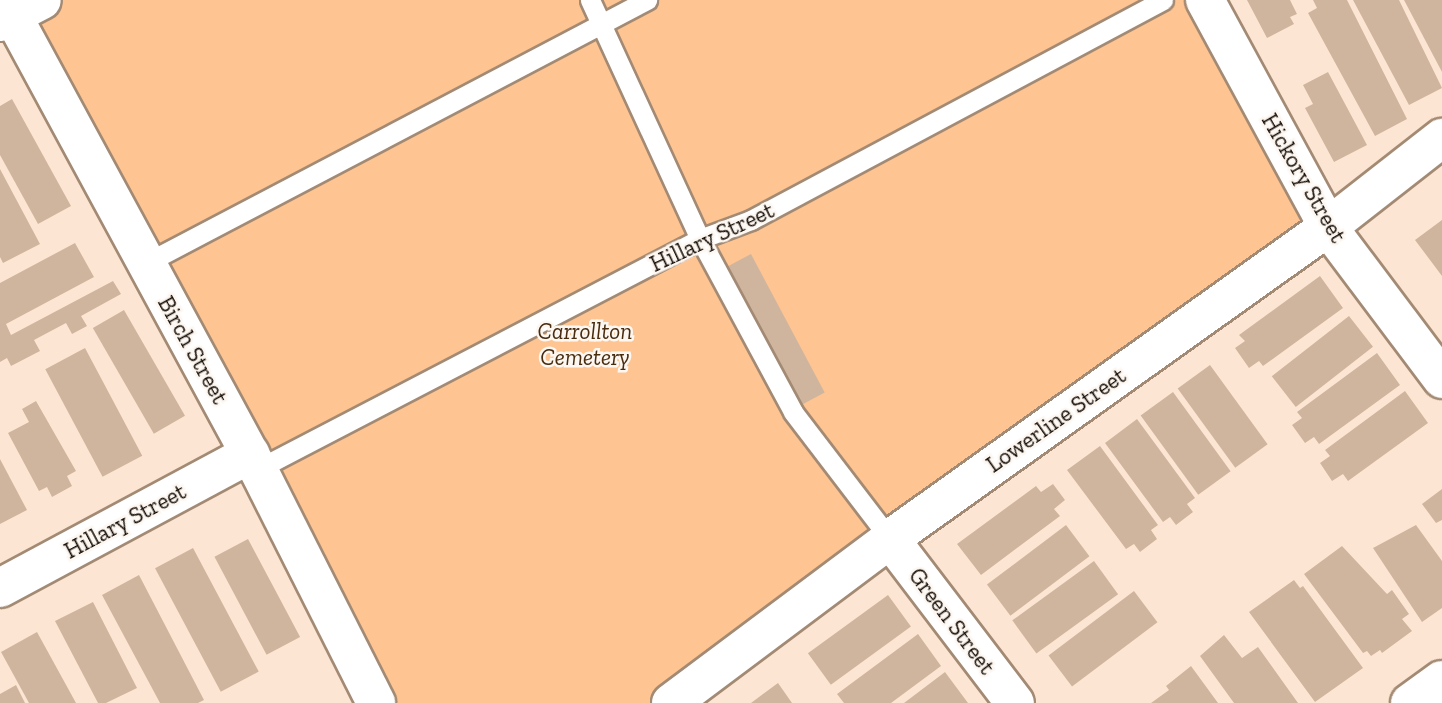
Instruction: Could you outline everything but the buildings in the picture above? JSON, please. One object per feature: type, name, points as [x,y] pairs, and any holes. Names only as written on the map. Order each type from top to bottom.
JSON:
[{"type":"street","name":"Hickory Street","points":[[1205,0],[1328,227],[1442,379]]},
{"type":"street","name":"Birch Street","points":[[15,9],[146,263],[254,461],[376,703]]},
{"type":"street","name":"Lowerline Street","points":[[671,703],[890,539],[1328,227],[1442,138]]},
{"type":"street","name":"Hillary Street","points":[[0,588],[254,461]]},
{"type":"street","name":"Green Street","points":[[890,539],[1015,703]]},
{"type":"street","points":[[1410,703],[1442,680]]},
{"type":"lane","points":[[590,0],[700,239],[793,412],[890,539]]},
{"type":"lane","points":[[146,263],[647,0]]},
{"type":"lane","name":"Hillary Street","points":[[254,461],[700,239],[751,220],[1163,0]]},
{"type":"green space","name":"Carrollton Cemetery","points":[[41,0],[1205,0],[1328,227],[676,703],[390,703],[12,15]]}]
